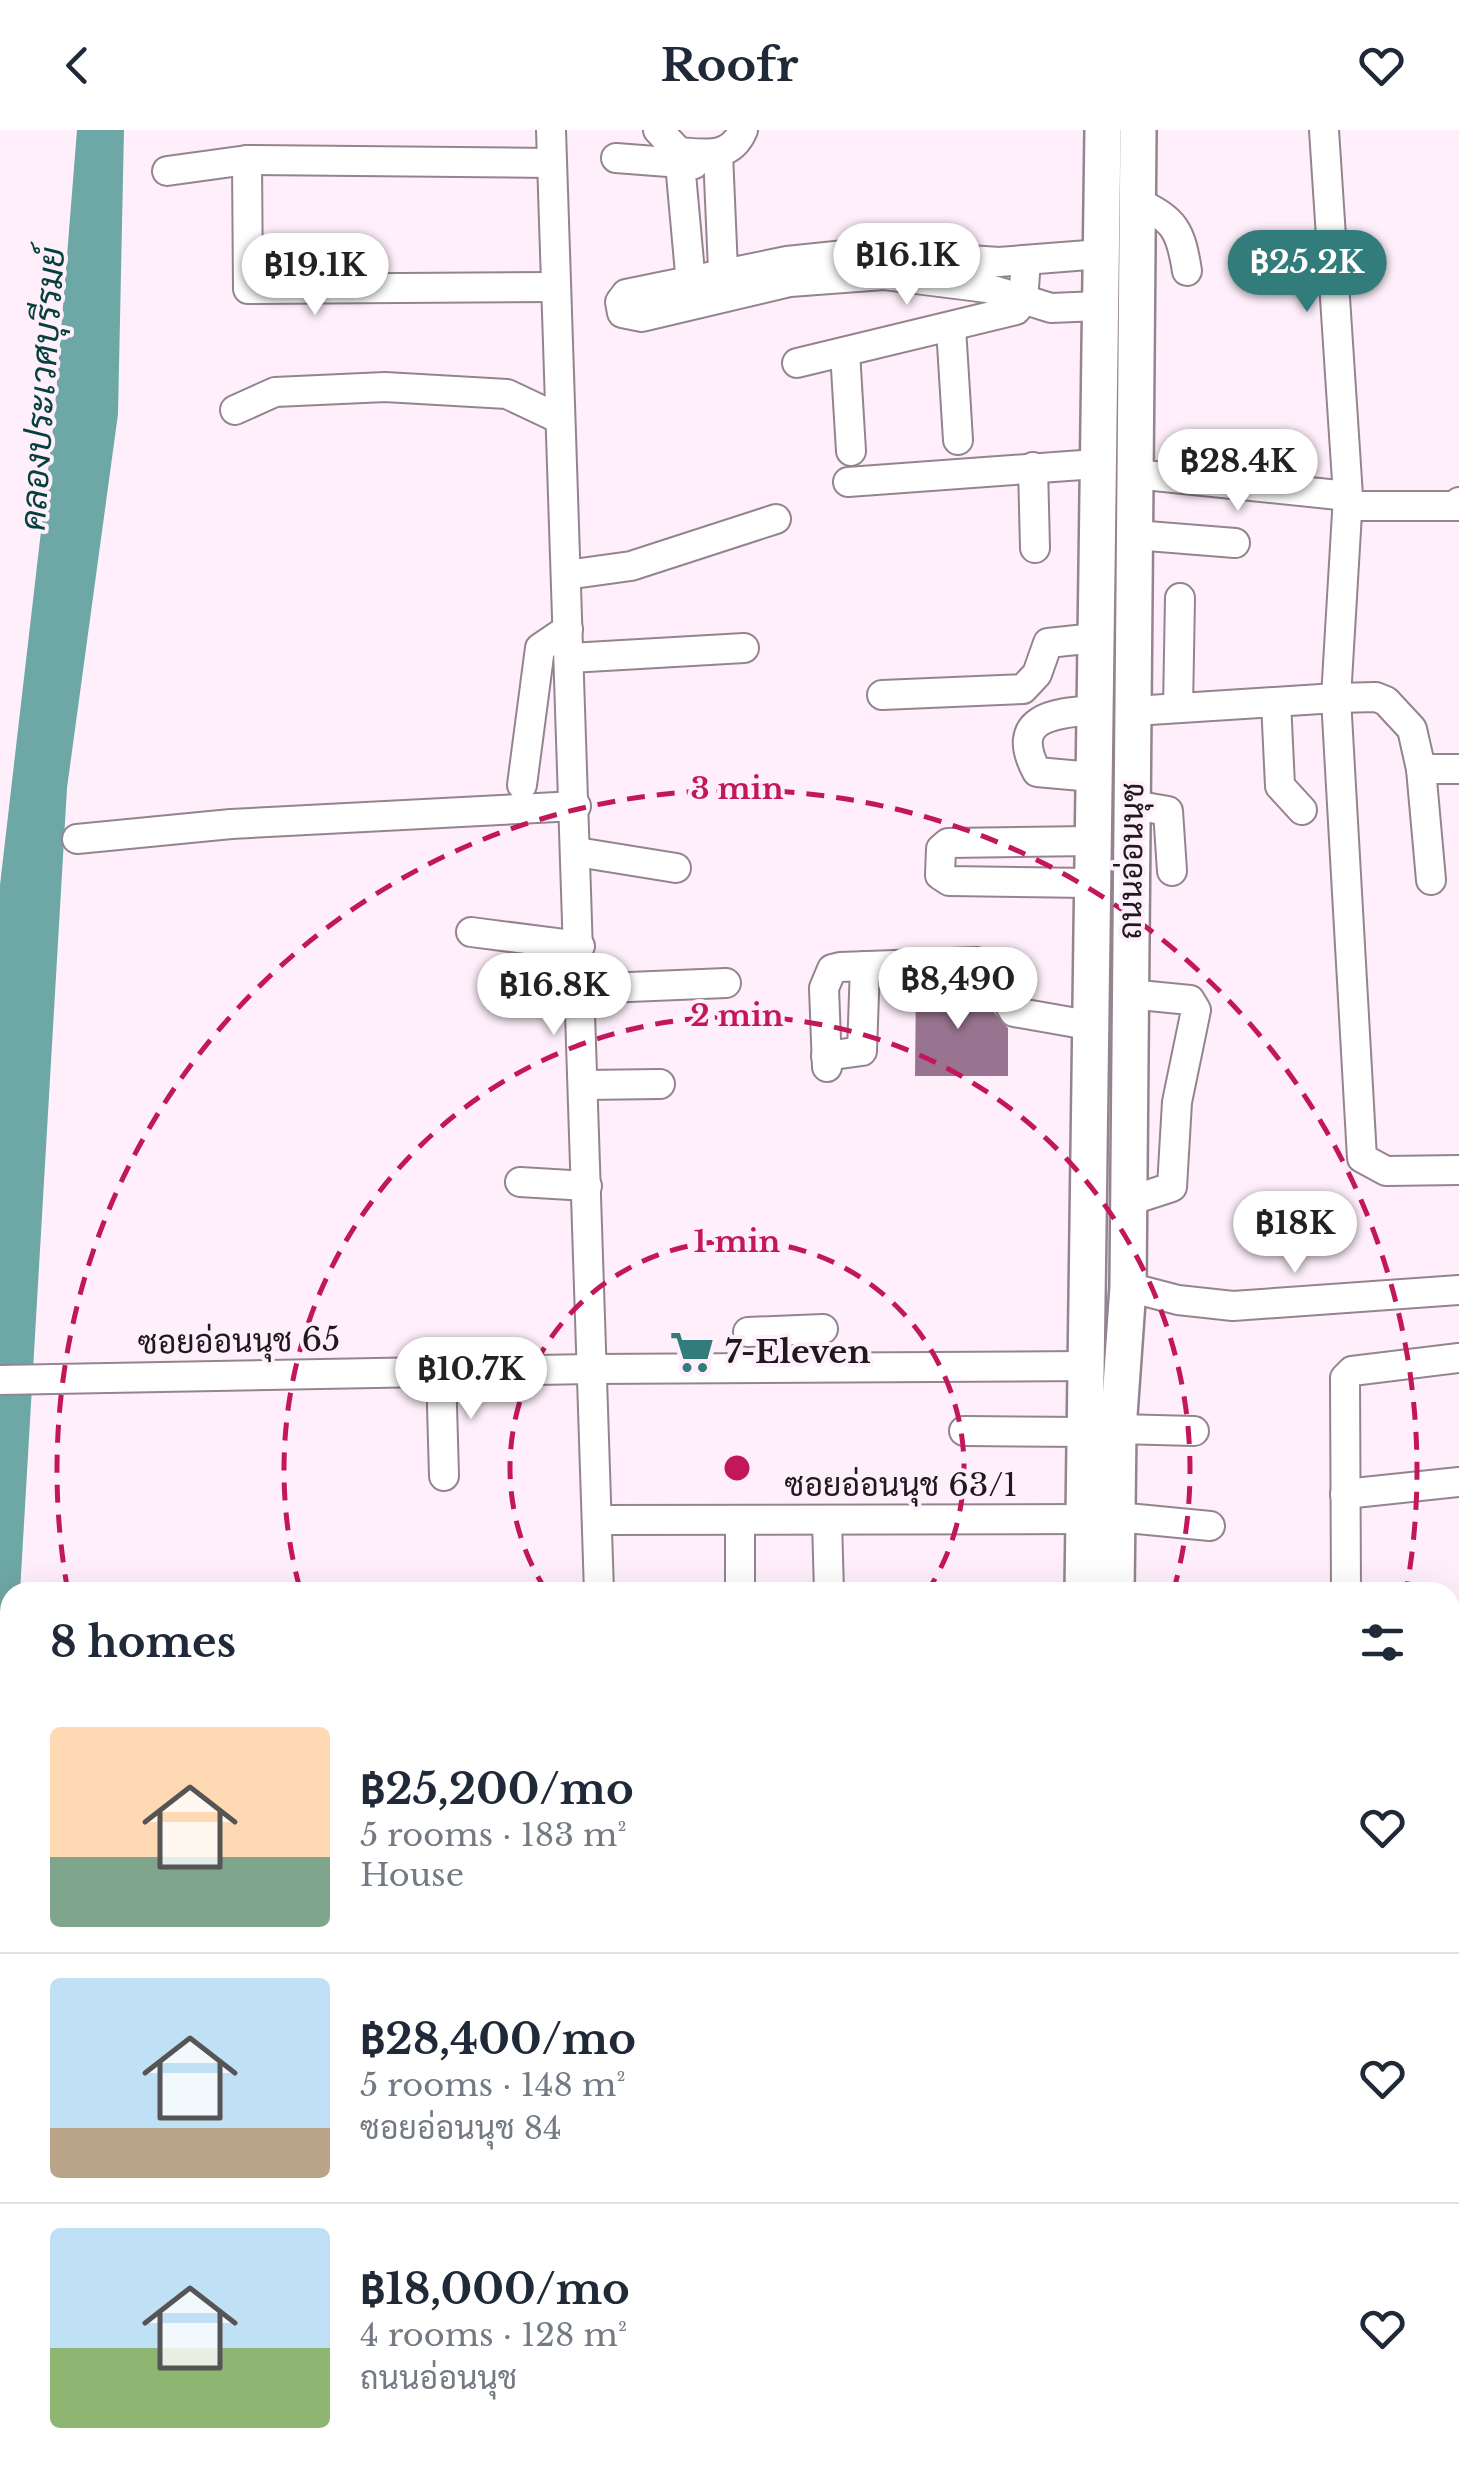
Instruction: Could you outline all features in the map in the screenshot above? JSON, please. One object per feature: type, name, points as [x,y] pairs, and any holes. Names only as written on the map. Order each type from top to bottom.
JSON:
[{"type":"main road","name":"ถนนอ่อนนุช","points":[[1103,130],[1090,842],[1087,1366],[1102,1430],[1101,1518],[1114,1582]]},
{"type":"main road","name":"ถนนอ่อนนุช","points":[[1102,1430],[1123,1366],[1128,1287],[1138,130]]},
{"type":"main road","points":[[1089,939],[1130,940]]},
{"type":"main road","points":[[1087,1366],[1123,1366]]},
{"type":"main road","name":"ถนนอ่อนนุช","points":[[1085,1582],[1101,1518]]},
{"type":"street","points":[[551,130],[600,1582]]},
{"type":"street","points":[[658,130],[680,157],[692,292],[788,261],[884,264],[1101,254]]},
{"type":"street","points":[[616,158],[718,160],[736,144],[744,130]]},
{"type":"street","points":[[1324,130],[1347,501],[1336,698],[1362,1158],[1386,1171],[1459,1170]]},
{"type":"street","points":[[167,171],[247,160],[552,164]]},
{"type":"street","points":[[247,160],[248,289],[555,287]]},
{"type":"street","points":[[718,160],[723,285]]},
{"type":"street","points":[[1136,202],[1173,221],[1181,233],[1187,272]]},
{"type":"street","points":[[1023,302],[1026,260]]},
{"type":"street","points":[[884,264],[987,288],[1050,308],[1099,306]]},
{"type":"street","points":[[797,363],[1002,316],[1023,302]]},
{"type":"street","points":[[950,328],[958,440]]},
{"type":"street","points":[[845,352],[852,451]]},
{"type":"street","points":[[236,410],[275,392],[385,387],[507,394],[560,419]]},
{"type":"street","points":[[848,482],[1096,464]]},
{"type":"street","points":[[1034,466],[1035,548]]},
{"type":"street","points":[[1135,474],[1347,501],[1458,506],[1459,502]]},
{"type":"street","points":[[566,576],[631,566],[776,520]]},
{"type":"street","points":[[1135,535],[1235,543]]},
{"type":"street","points":[[1178,708],[1180,598]]},
{"type":"street","points":[[522,786],[540,648],[568,629]]},
{"type":"street","points":[[882,695],[1023,689],[1036,674],[1048,643],[1095,638]]},
{"type":"street","points":[[570,658],[744,648]]},
{"type":"street","points":[[1134,711],[1376,696],[1397,709],[1412,730],[1421,770],[1430,880]]},
{"type":"street","points":[[1276,702],[1280,786],[1302,810]]},
{"type":"street","points":[[1093,777],[1036,772],[1027,744],[1032,728],[1043,718],[1094,710]]},
{"type":"street","points":[[1421,770],[1459,769]]},
{"type":"street","points":[[1133,805],[1168,811],[1172,870]]},
{"type":"street","points":[[77,838],[231,824],[576,806]]},
{"type":"street","points":[[1090,842],[948,843],[941,849],[940,875],[948,881],[1090,882]]},
{"type":"street","points":[[578,852],[676,868]]},
{"type":"street","points":[[471,932],[580,946]]},
{"type":"street","points":[[865,966],[862,1051],[826,1062],[826,976],[840,967],[865,966],[976,962],[987,969],[1014,1012],[1088,1025]]},
{"type":"street","points":[[581,989],[726,983]]},
{"type":"street","points":[[1129,994],[1178,996],[1190,1000],[1196,1010],[1177,1102],[1172,1187],[1129,1201]]},
{"type":"street","points":[[584,1085],[660,1084]]},
{"type":"street","points":[[520,1182],[587,1186]]},
{"type":"street","points":[[1128,1287],[1178,1300],[1233,1306],[1302,1305],[1459,1290]]},
{"type":"street","points":[[748,1332],[823,1329]]},
{"type":"street","points":[[789,1330],[790,1368]]},
{"type":"street","points":[[1346,1582],[1346,1378],[1352,1372],[1459,1358]]},
{"type":"street","name":"ซอยอ่อนนุช 65","points":[[0,1380],[592,1369],[1087,1366]]},
{"type":"street","points":[[441,1371],[444,1476]]},
{"type":"street","points":[[964,1431],[1194,1432]]},
{"type":"street","points":[[1345,1494],[1459,1482]]},
{"type":"street","name":"ซอยอ่อนนุช 63/1","points":[[598,1520],[1101,1518],[1210,1526]]},
{"type":"street","points":[[826,1520],[829,1582]]},
{"type":"street","points":[[740,1521],[740,1582]]},
{"type":"shaded area","points":[[77,130],[124,130],[118,414],[67,788],[21,1582],[0,1582],[0,885],[54,419]]},
{"type":"building","points":[[972,980],[985,999],[985,1010],[992,1010],[1008,1028],[1008,1076],[915,1076],[916,982]]},
{"type":"place","name":"7-Eleven","points":[[692,1352]]},
{"type":"water label","name":"คลองประเวศบุรีรมย์","points":[[42,389]]}]
